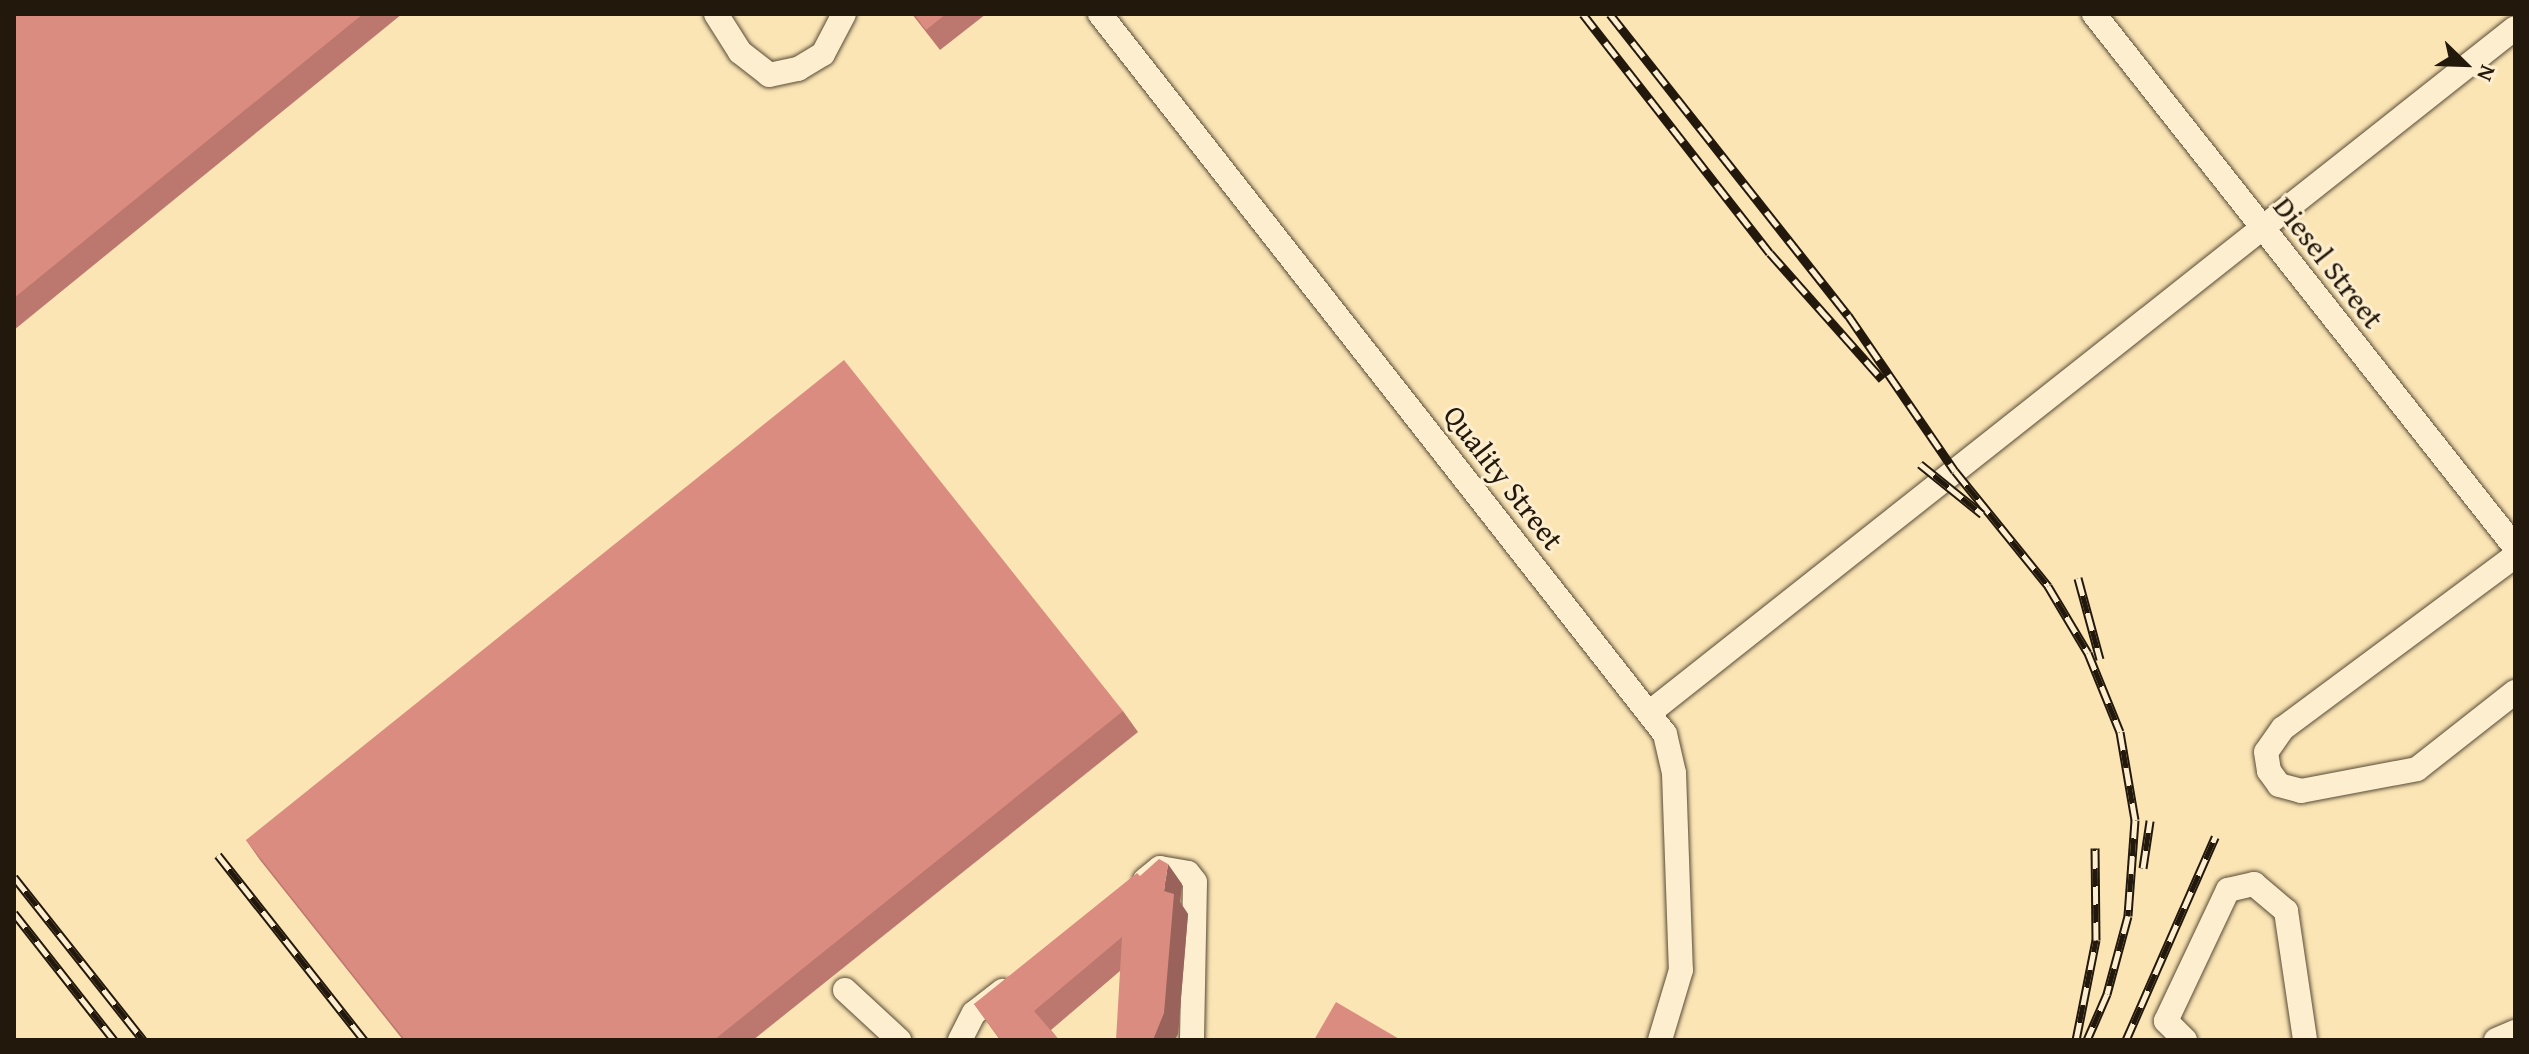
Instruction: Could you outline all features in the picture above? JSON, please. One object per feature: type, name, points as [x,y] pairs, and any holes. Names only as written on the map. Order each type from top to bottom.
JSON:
[{"type":"street","points":[[717,14],[749,63],[769,75],[798,69],[823,54],[844,14]]},
{"type":"street","name":"Quality Street","points":[[1100,14],[1649,713],[1672,752],[1681,970],[1660,1040]]},
{"type":"street","name":"Diesel Street","points":[[2094,14],[2515,547]]},
{"type":"street","points":[[1649,713],[2515,28]]},
{"type":"street","points":[[2515,556],[2283,728],[2266,752],[2269,771],[2279,785],[2301,791],[2417,769],[2515,692]]},
{"type":"street","points":[[1123,897],[1160,868],[1188,873],[1195,882],[1188,1026],[1192,1040]]},
{"type":"street","points":[[2185,1040],[2166,1021],[2228,890],[2254,884],[2286,911],[2305,1040]]},
{"type":"street","points":[[960,1040],[974,1013],[1024,974]]},
{"type":"street","points":[[845,990],[899,1040]]},
{"type":"street","points":[[2496,1040],[2515,1032]]},
{"type":"building","points":[[14,14],[363,14],[14,298]]},
{"type":"building","points":[[914,14],[946,14],[926,30]]},
{"type":"building","points":[[844,360],[1123,711],[714,1040],[405,1040],[246,840]]},
{"type":"building","points":[[1159,859],[1168,864],[1164,891],[1174,894],[1164,1013],[1153,1040],[1116,1040],[1122,937],[1034,1011],[1059,1040],[1001,1040],[974,1004],[1137,873],[1140,876]]},
{"type":"building","points":[[1336,1002],[1401,1040],[1314,1040]]},
{"type":"railway","points":[[1583,14],[1770,253],[1882,379]]},
{"type":"railway","points":[[1610,14],[1848,315],[1955,471],[2048,586],[2088,653],[2120,732],[2135,820],[2128,916],[2107,994],[2087,1040]]},
{"type":"railway","points":[[1920,464],[1982,514]]},
{"type":"railway","points":[[2078,578],[2100,659]]},
{"type":"railway","points":[[2143,868],[2150,821]]},
{"type":"railway","points":[[2126,1040],[2215,837]]},
{"type":"railway","points":[[2076,1040],[2096,940],[2095,848]]},
{"type":"railway","points":[[218,855],[364,1040]]},
{"type":"railway","points":[[14,877],[143,1040]]},
{"type":"railway","points":[[14,913],[114,1040]]}]
